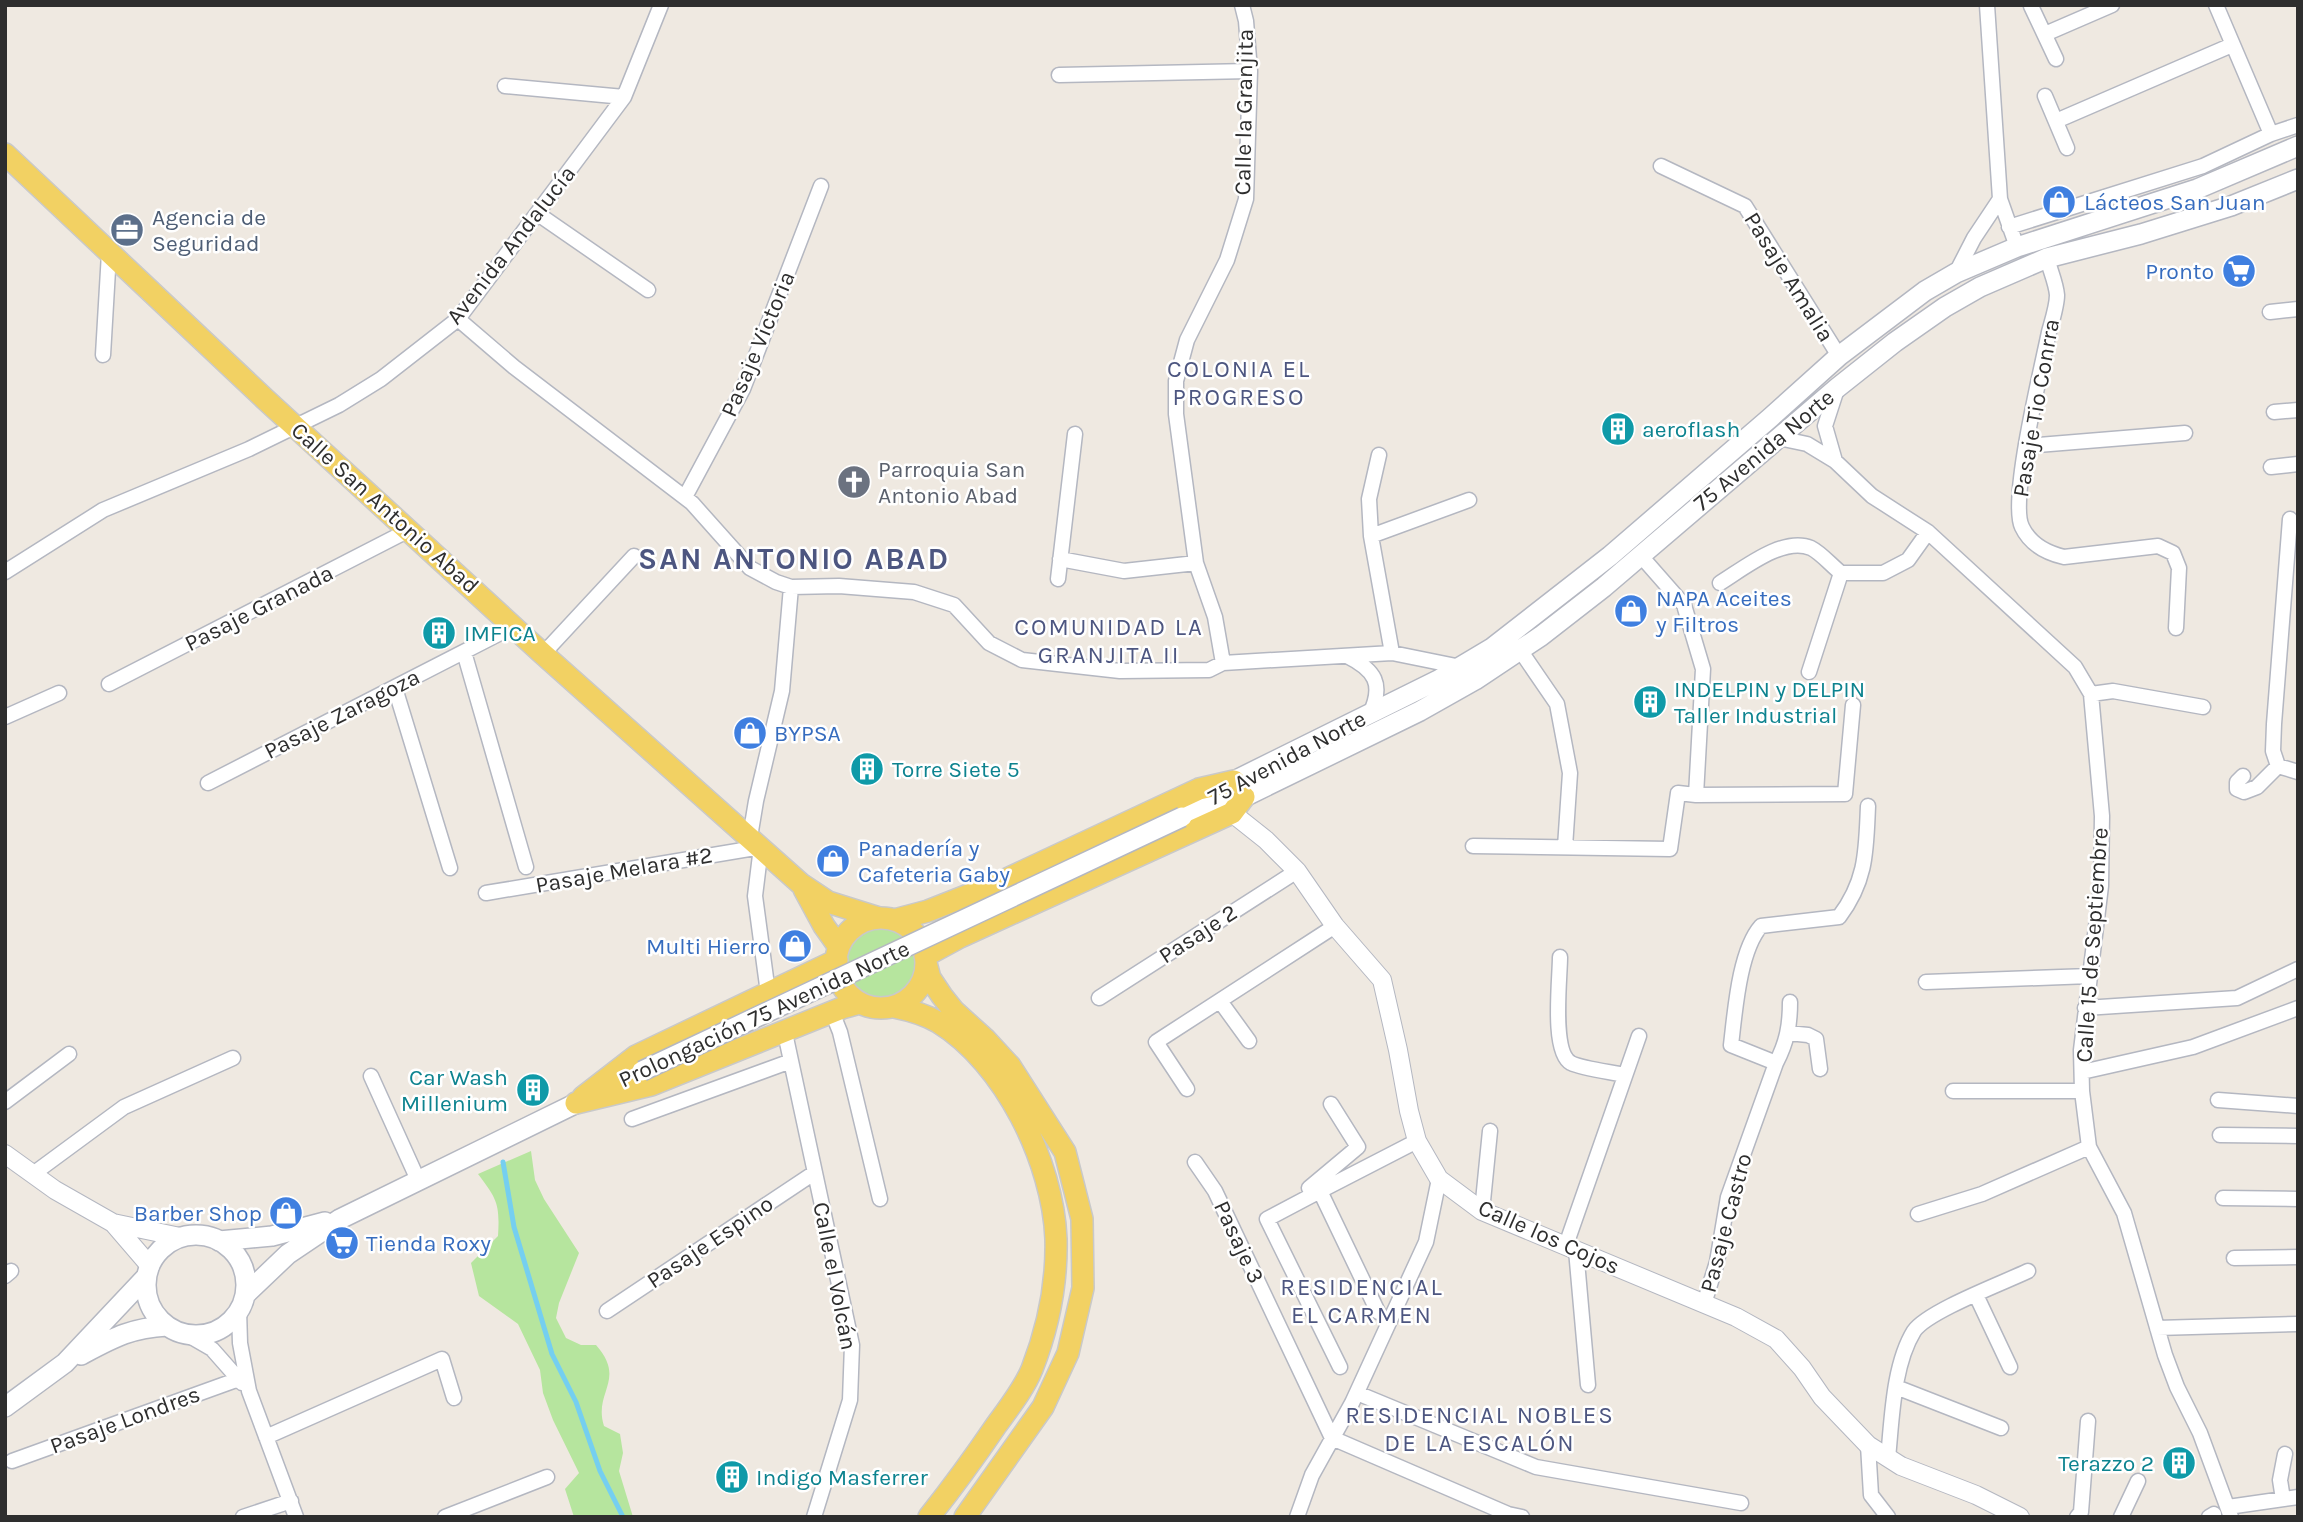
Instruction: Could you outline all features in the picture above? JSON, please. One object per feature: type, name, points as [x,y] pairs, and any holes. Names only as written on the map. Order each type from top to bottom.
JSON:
[{"type":"main road","name":"75 Avenida Norte","points":[[1237,797],[1370,713],[1461,667],[1503,640],[1610,556],[1839,356],[1925,291],[1956,273],[2017,247],[2197,189],[2298,146]]},
{"type":"main road","name":"Calle San Antonio Abad","points":[[5,154],[543,654],[801,884],[828,902],[886,919]]},
{"type":"main road","name":"75 Avenida Norte","points":[[1186,815],[1208,811],[1420,711],[1475,680],[1520,650],[1593,596],[1837,388],[1945,307],[1980,287],[2047,258],[2141,234],[2231,206],[2298,179]]},
{"type":"main road","points":[[860,1003],[842,985],[837,972],[838,953],[845,936],[855,927],[866,921],[928,911],[994,885],[1199,789],[1237,797]]},
{"type":"main road","points":[[894,1007],[904,1002],[920,986],[926,960],[960,937],[1237,797]]},
{"type":"main road","name":"Prolongación 75 Avenida Norte","points":[[242,1303],[288,1254],[340,1219],[642,1071],[1186,815]]},
{"type":"main road","name":"Calle San Antonio Abad","points":[[801,884],[838,953]]},
{"type":"main road","points":[[886,919],[907,926],[917,936],[930,978],[942,996],[1010,1066],[1065,1152],[1082,1219],[1083,1288],[1068,1353],[1043,1407],[965,1517]]},
{"type":"main road","points":[[576,1103],[636,1056],[768,993],[838,953]]},
{"type":"main road","points":[[576,1103],[651,1085],[860,1003],[917,1012],[940,1023],[974,1052],[1006,1090],[1033,1140],[1048,1188],[1056,1238],[1054,1286],[1045,1328],[1031,1371],[1010,1407],[929,1517]]},
{"type":"main road","name":"Prolongación 75 Avenida Norte","points":[[219,1241],[272,1236],[340,1219]]},
{"type":"main road","points":[[65,1363],[148,1271],[159,1251],[180,1237],[207,1236],[232,1250],[246,1279],[242,1303],[230,1322],[217,1331],[202,1335],[186,1334],[167,1326],[157,1317],[146,1291],[148,1271]]},
{"type":"main road","points":[[5,1407],[65,1363],[124,1332],[167,1326]]},
{"type":"street","name":"Avenida Andalucía","points":[[5,572],[103,510],[249,449],[339,405],[381,379],[458,319],[624,97],[661,5]]},
{"type":"street","name":"Calle la Granjita","points":[[1223,663],[1215,617],[1196,563],[1177,414],[1176,381],[1187,340],[1227,260],[1246,199],[1250,71],[1242,5]]},
{"type":"street","points":[[1987,5],[2000,199],[2017,247]]},
{"type":"street","points":[[2045,34],[2112,5]]},
{"type":"street","points":[[2216,5],[2271,134]]},
{"type":"street","points":[[2031,6],[2056,59]]},
{"type":"street","points":[[2056,121],[2232,45]]},
{"type":"street","points":[[1059,75],[1250,71]]},
{"type":"street","points":[[505,86],[624,97]]},
{"type":"street","points":[[2045,96],[2067,148]]},
{"type":"street","points":[[2009,227],[2203,166],[2271,134],[2298,125]]},
{"type":"street","name":"Pasaje Amalia","points":[[1661,166],[1745,206],[1839,356]]},
{"type":"street","name":"Pasaje Victoria","points":[[685,497],[743,389],[821,186]]},
{"type":"street","points":[[1956,273],[1974,238],[2000,199]]},
{"type":"street","points":[[538,214],[648,290]]},
{"type":"street","points":[[103,355],[109,253]]},
{"type":"street","name":"Pasaje Tio Conrra","points":[[2047,258],[2057,295],[2018,498],[2022,527],[2035,544],[2051,554],[2064,557],[2158,546],[2173,553],[2179,568],[2176,628]]},
{"type":"street","points":[[2270,312],[2298,309]]},
{"type":"street","points":[[458,319],[514,367],[685,497],[701,511],[750,568],[764,577],[791,587],[880,588],[924,595],[954,605],[989,643],[1022,660],[1120,671],[1209,670],[1223,663],[1392,653],[1461,667]]},
{"type":"street","points":[[1835,461],[1825,426],[1837,388]]},
{"type":"street","points":[[2274,412],[2298,410]]},
{"type":"street","points":[[2026,446],[2185,433]]},
{"type":"street","points":[[1058,579],[1075,434]]},
{"type":"street","name":"Calle 15 de Septiembre","points":[[1779,438],[1807,444],[1835,461],[1872,496],[1928,532],[2075,667],[2091,694],[2102,816],[2101,886],[2081,1050],[2082,1091],[2089,1147],[2124,1213],[2177,1387],[2200,1433],[2229,1512]]},
{"type":"street","points":[[1379,455],[1369,499],[1371,536],[1392,653]]},
{"type":"street","points":[[2270,467],[2298,464]]},
{"type":"street","points":[[1371,536],[1469,499]]},
{"type":"street","points":[[2278,766],[2273,751],[2291,615],[2290,519]]},
{"type":"street","name":"Pasaje Granada","points":[[109,684],[409,530]]},
{"type":"street","points":[[1720,583],[1773,551],[1799,544],[1813,549],[1840,573],[1883,573],[1908,560],[1928,532]]},
{"type":"street","points":[[543,654],[634,556]]},
{"type":"street","points":[[1641,556],[1684,605],[1703,669],[1696,795]]},
{"type":"street","points":[[1060,559],[1124,571],[1196,563]]},
{"type":"street","points":[[1809,672],[1840,573]]},
{"type":"street","points":[[768,993],[755,896],[756,801],[782,691],[791,587]]},
{"type":"street","name":"Pasaje Zaragoza","points":[[208,783],[514,626]]},
{"type":"street","points":[[1520,650],[1557,704],[1570,773],[1565,847]]},
{"type":"street","points":[[464,652],[526,867]]},
{"type":"street","points":[[1346,655],[1370,670],[1378,689],[1377,699],[1370,713]]},
{"type":"street","points":[[395,688],[450,868]]},
{"type":"street","points":[[2091,694],[2113,691],[2203,707]]},
{"type":"street","points":[[5,717],[59,693]]},
{"type":"street","points":[[1473,846],[1670,849],[1678,793],[1845,794],[1853,705]]},
{"type":"street","points":[[2278,766],[2298,772]]},
{"type":"street","points":[[2243,776],[2237,782],[2237,789],[2244,792],[2257,787],[2278,766]]},
{"type":"street","name":"Calle los Cojos","points":[[1237,797],[1266,840],[1297,871],[1335,926],[1382,980],[1417,1141],[1439,1179],[1482,1211],[1736,1317],[1776,1339],[1802,1368],[1822,1397],[1868,1445],[1901,1465],[1976,1495],[2021,1517]]},
{"type":"street","points":[[1776,1063],[1731,1045],[1738,991],[1753,936],[1761,926],[1839,917],[1852,900],[1860,880],[1866,854],[1868,806]]},
{"type":"street","name":"Pasaje Melara #2","points":[[486,893],[756,842]]},
{"type":"street","name":"Pasaje 2","points":[[1099,998],[1297,871]]},
{"type":"street","points":[[1187,1089],[1156,1042],[1335,926]]},
{"type":"street","points":[[1560,957],[1558,1027],[1562,1054],[1571,1063],[1625,1075]]},
{"type":"street","points":[[2085,1008],[2237,998],[2298,969]]},
{"type":"street","points":[[1926,982],[2090,976]]},
{"type":"street","points":[[1220,1001],[1249,1041]]},
{"type":"street","name":"Pasaje Castro","points":[[1704,1304],[1717,1262],[1728,1197],[1776,1063],[1785,1045],[1790,1002]]},
{"type":"street","points":[[2082,1072],[2193,1047],[2298,1007]]},
{"type":"street","points":[[832,1012],[840,1032],[880,1199]]},
{"type":"street","name":"Calle el Volcán","points":[[785,1032],[852,1345],[850,1400],[814,1517]]},
{"type":"street","points":[[1788,1033],[1808,1035],[1816,1039],[1820,1069]]},
{"type":"street","points":[[1588,1385],[1579,1285],[1571,1247],[1639,1036]]},
{"type":"street","points":[[5,1102],[69,1054]]},
{"type":"street","points":[[33,1174],[124,1107],[233,1058]]},
{"type":"street","points":[[632,1119],[791,1061]]},
{"type":"street","points":[[371,1076],[418,1180]]},
{"type":"street","points":[[1953,1091],[2082,1091]]},
{"type":"street","points":[[2218,1100],[2298,1106]]},
{"type":"street","points":[[1314,1190],[1357,1147],[1331,1104]]},
{"type":"street","points":[[1482,1211],[1490,1131]]},
{"type":"street","points":[[2220,1135],[2298,1136]]},
{"type":"street","points":[[1339,1367],[1267,1219],[1314,1190],[1417,1141]]},
{"type":"street","points":[[1919,1214],[1982,1194],[2089,1147]]},
{"type":"street","points":[[5,1154],[113,1223],[180,1237]]},
{"type":"street","name":"Pasaje 3","points":[[1195,1162],[1214,1191],[1332,1438]]},
{"type":"street","name":"Pasaje Espino","points":[[607,1311],[814,1173]]},
{"type":"street","points":[[1297,1517],[1312,1475],[1357,1393],[1426,1242],[1439,1179]]},
{"type":"street","points":[[1314,1190],[1378,1312]]},
{"type":"street","points":[[2223,1198],[2298,1199]]},
{"type":"street","points":[[113,1223],[148,1271]]},
{"type":"street","points":[[2234,1258],[2298,1257]]},
{"type":"street","points":[[1888,1458],[1896,1387],[1903,1359],[1915,1330],[1934,1315],[2028,1271]]},
{"type":"street","points":[[1976,1295],[2010,1367]]},
{"type":"street","points":[[242,1303],[240,1343],[248,1391],[297,1511],[243,1517]]},
{"type":"street","points":[[2157,1328],[2298,1324]]},
{"type":"street","points":[[186,1334],[212,1349],[248,1391]]},
{"type":"street","points":[[266,1437],[442,1359],[454,1398]]},
{"type":"street","name":"Pasaje Londres","points":[[12,1461],[239,1379]]},
{"type":"street","points":[[1896,1387],[2001,1428]]},
{"type":"street","points":[[1357,1393],[1536,1467],[1741,1503]]},
{"type":"street","points":[[2077,1517],[2081,1511],[2088,1421]]},
{"type":"street","points":[[1332,1438],[1508,1514],[1522,1517]]},
{"type":"street","points":[[1868,1445],[1871,1495],[1888,1517]]},
{"type":"street","points":[[2283,1499],[2280,1480],[2285,1454]]},
{"type":"street","points":[[445,1517],[547,1477]]},
{"type":"street","points":[[2121,1517],[2138,1480]]},
{"type":"street","points":[[2229,1512],[2298,1497]]},
{"type":"green space","points":[[882,924],[896,927],[908,935],[916,947],[919,961],[916,975],[908,987],[896,995],[882,998],[868,995],[856,987],[848,975],[845,961],[848,947],[856,935],[868,927]]},
{"type":"green space","points":[[531,1151],[535,1180],[544,1199],[579,1253],[559,1303],[556,1318],[566,1338],[581,1345],[596,1345],[605,1357],[609,1377],[602,1404],[604,1426],[620,1434],[623,1453],[619,1471],[633,1517],[574,1517],[565,1489],[579,1473],[553,1420],[543,1393],[540,1370],[518,1324],[479,1296],[471,1263],[498,1236],[498,1209],[478,1174]]},
{"type":"waterway","points":[[503,1162],[514,1227],[552,1354],[576,1402],[600,1471],[623,1517]]},
{"type":"place","name":"Lácteos San Juan","points":[[2059,202]]},
{"type":"place","name":"Agencia de Seguridad","points":[[127,230]]},
{"type":"place","name":"Pronto","points":[[2239,271]]},
{"type":"place","name":"aeroflash","points":[[1618,429]]},
{"type":"place","name":"Parroquia San Antonio Abad","points":[[854,482]]},
{"type":"place","name":"NAPA Aceites y Filtros","points":[[1631,611]]},
{"type":"place","name":"IMFICA","points":[[439,633]]},
{"type":"place","name":"INDELPIN y DELPIN Taller Industrial","points":[[1650,702]]},
{"type":"place","name":"BYPSA","points":[[750,733]]},
{"type":"place","name":"Torre Siete 5","points":[[867,769]]},
{"type":"place","name":"Panadería y Cafeteria Gaby","points":[[833,861]]},
{"type":"place","name":"Multi Hierro","points":[[795,946]]},
{"type":"place","name":"Car Wash Millenium","points":[[533,1090]]},
{"type":"place","name":"Barber Shop","points":[[286,1213]]},
{"type":"place","name":"Tienda Roxy","points":[[342,1243]]},
{"type":"place","name":"Terazzo 2","points":[[2179,1463]]},
{"type":"place","name":"Indigo Masferrer","points":[[732,1477]]},
{"type":"district","name":"COLONIA EL PROGRESO","points":[[1239,383]]},
{"type":"district","name":"SAN ANTONIO ABAD","points":[[794,559]]},
{"type":"district","name":"COMUNIDAD LA GRANJITA II","points":[[1109,641]]},
{"type":"district","name":"RESIDENCIAL EL CARMEN","points":[[1362,1301]]},
{"type":"district","name":"RESIDENCIAL NOBLES DE LA ESCALÓN","points":[[1480,1429]]}]
